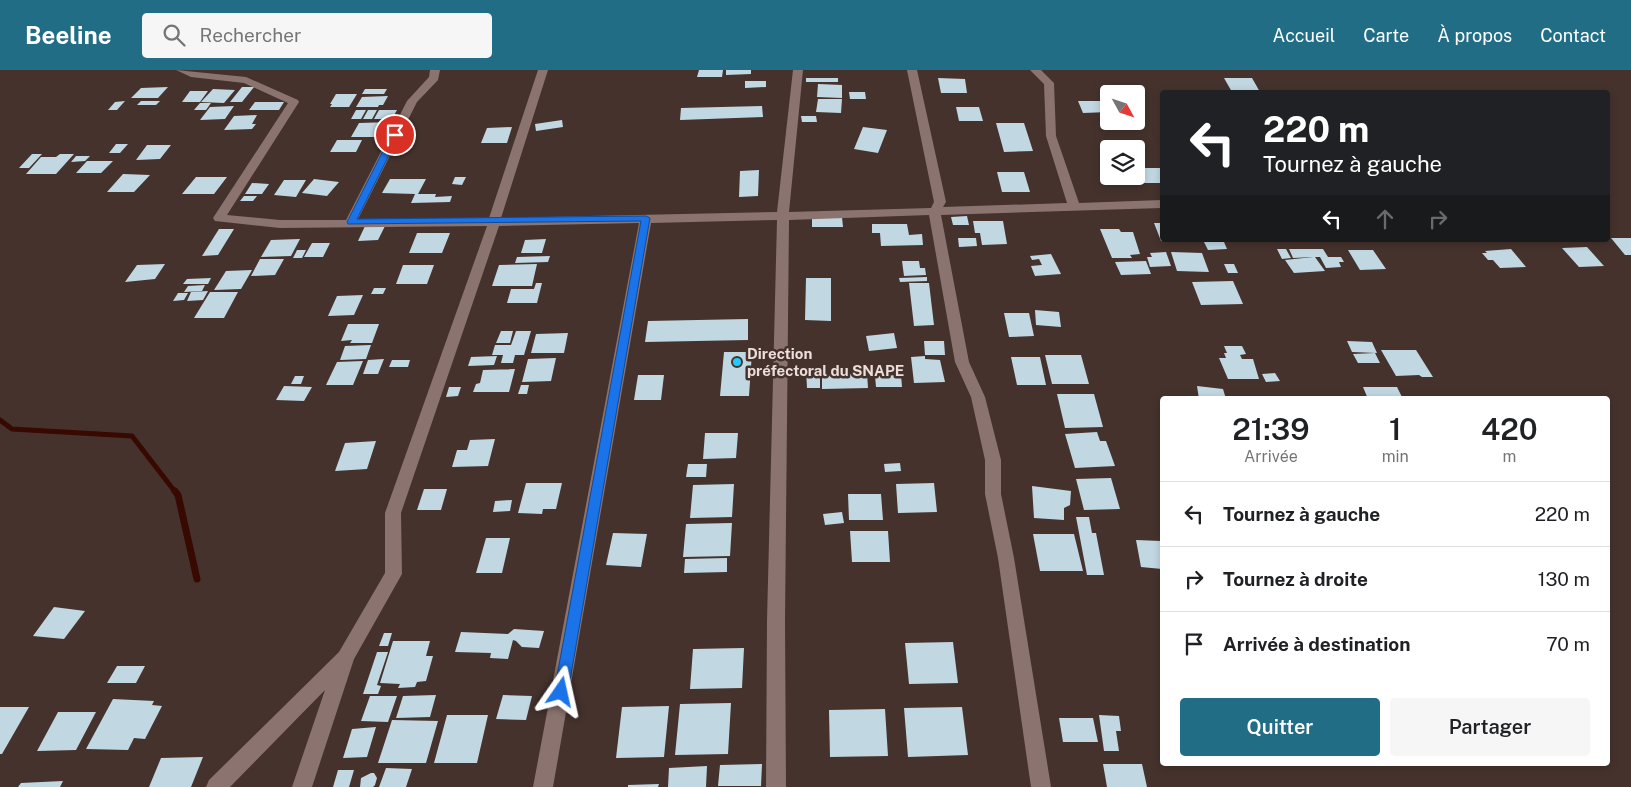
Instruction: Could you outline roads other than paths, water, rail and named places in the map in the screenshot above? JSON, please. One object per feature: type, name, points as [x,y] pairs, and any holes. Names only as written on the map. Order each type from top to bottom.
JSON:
[{"type":"street","points":[[181,70],[191,74],[246,80],[294,102],[218,218],[280,224],[494,222],[934,212],[1160,204]]},
{"type":"street","points":[[351,222],[412,101],[434,78],[435,70]]},
{"type":"street","points":[[302,787],[346,656],[393,574],[393,513],[494,222],[543,70]]},
{"type":"street","points":[[776,787],[776,621],[783,216],[798,70]]},
{"type":"street","points":[[912,70],[940,202],[934,212],[962,362],[978,397],[993,460],[993,494],[1006,558],[1041,787]]},
{"type":"street","points":[[1036,70],[1049,83],[1051,136],[1074,207]]},
{"type":"street","points":[[543,787],[646,218]]},
{"type":"street","points":[[216,787],[346,656]]},
{"type":"waterway","points":[[0,420],[12,429],[132,436],[176,493]]},
{"type":"waterway","points":[[175,491],[178,495],[197,579]]},
{"type":"place","name":"Direction préfectoral du SNAPE","points":[[737,362]]}]
